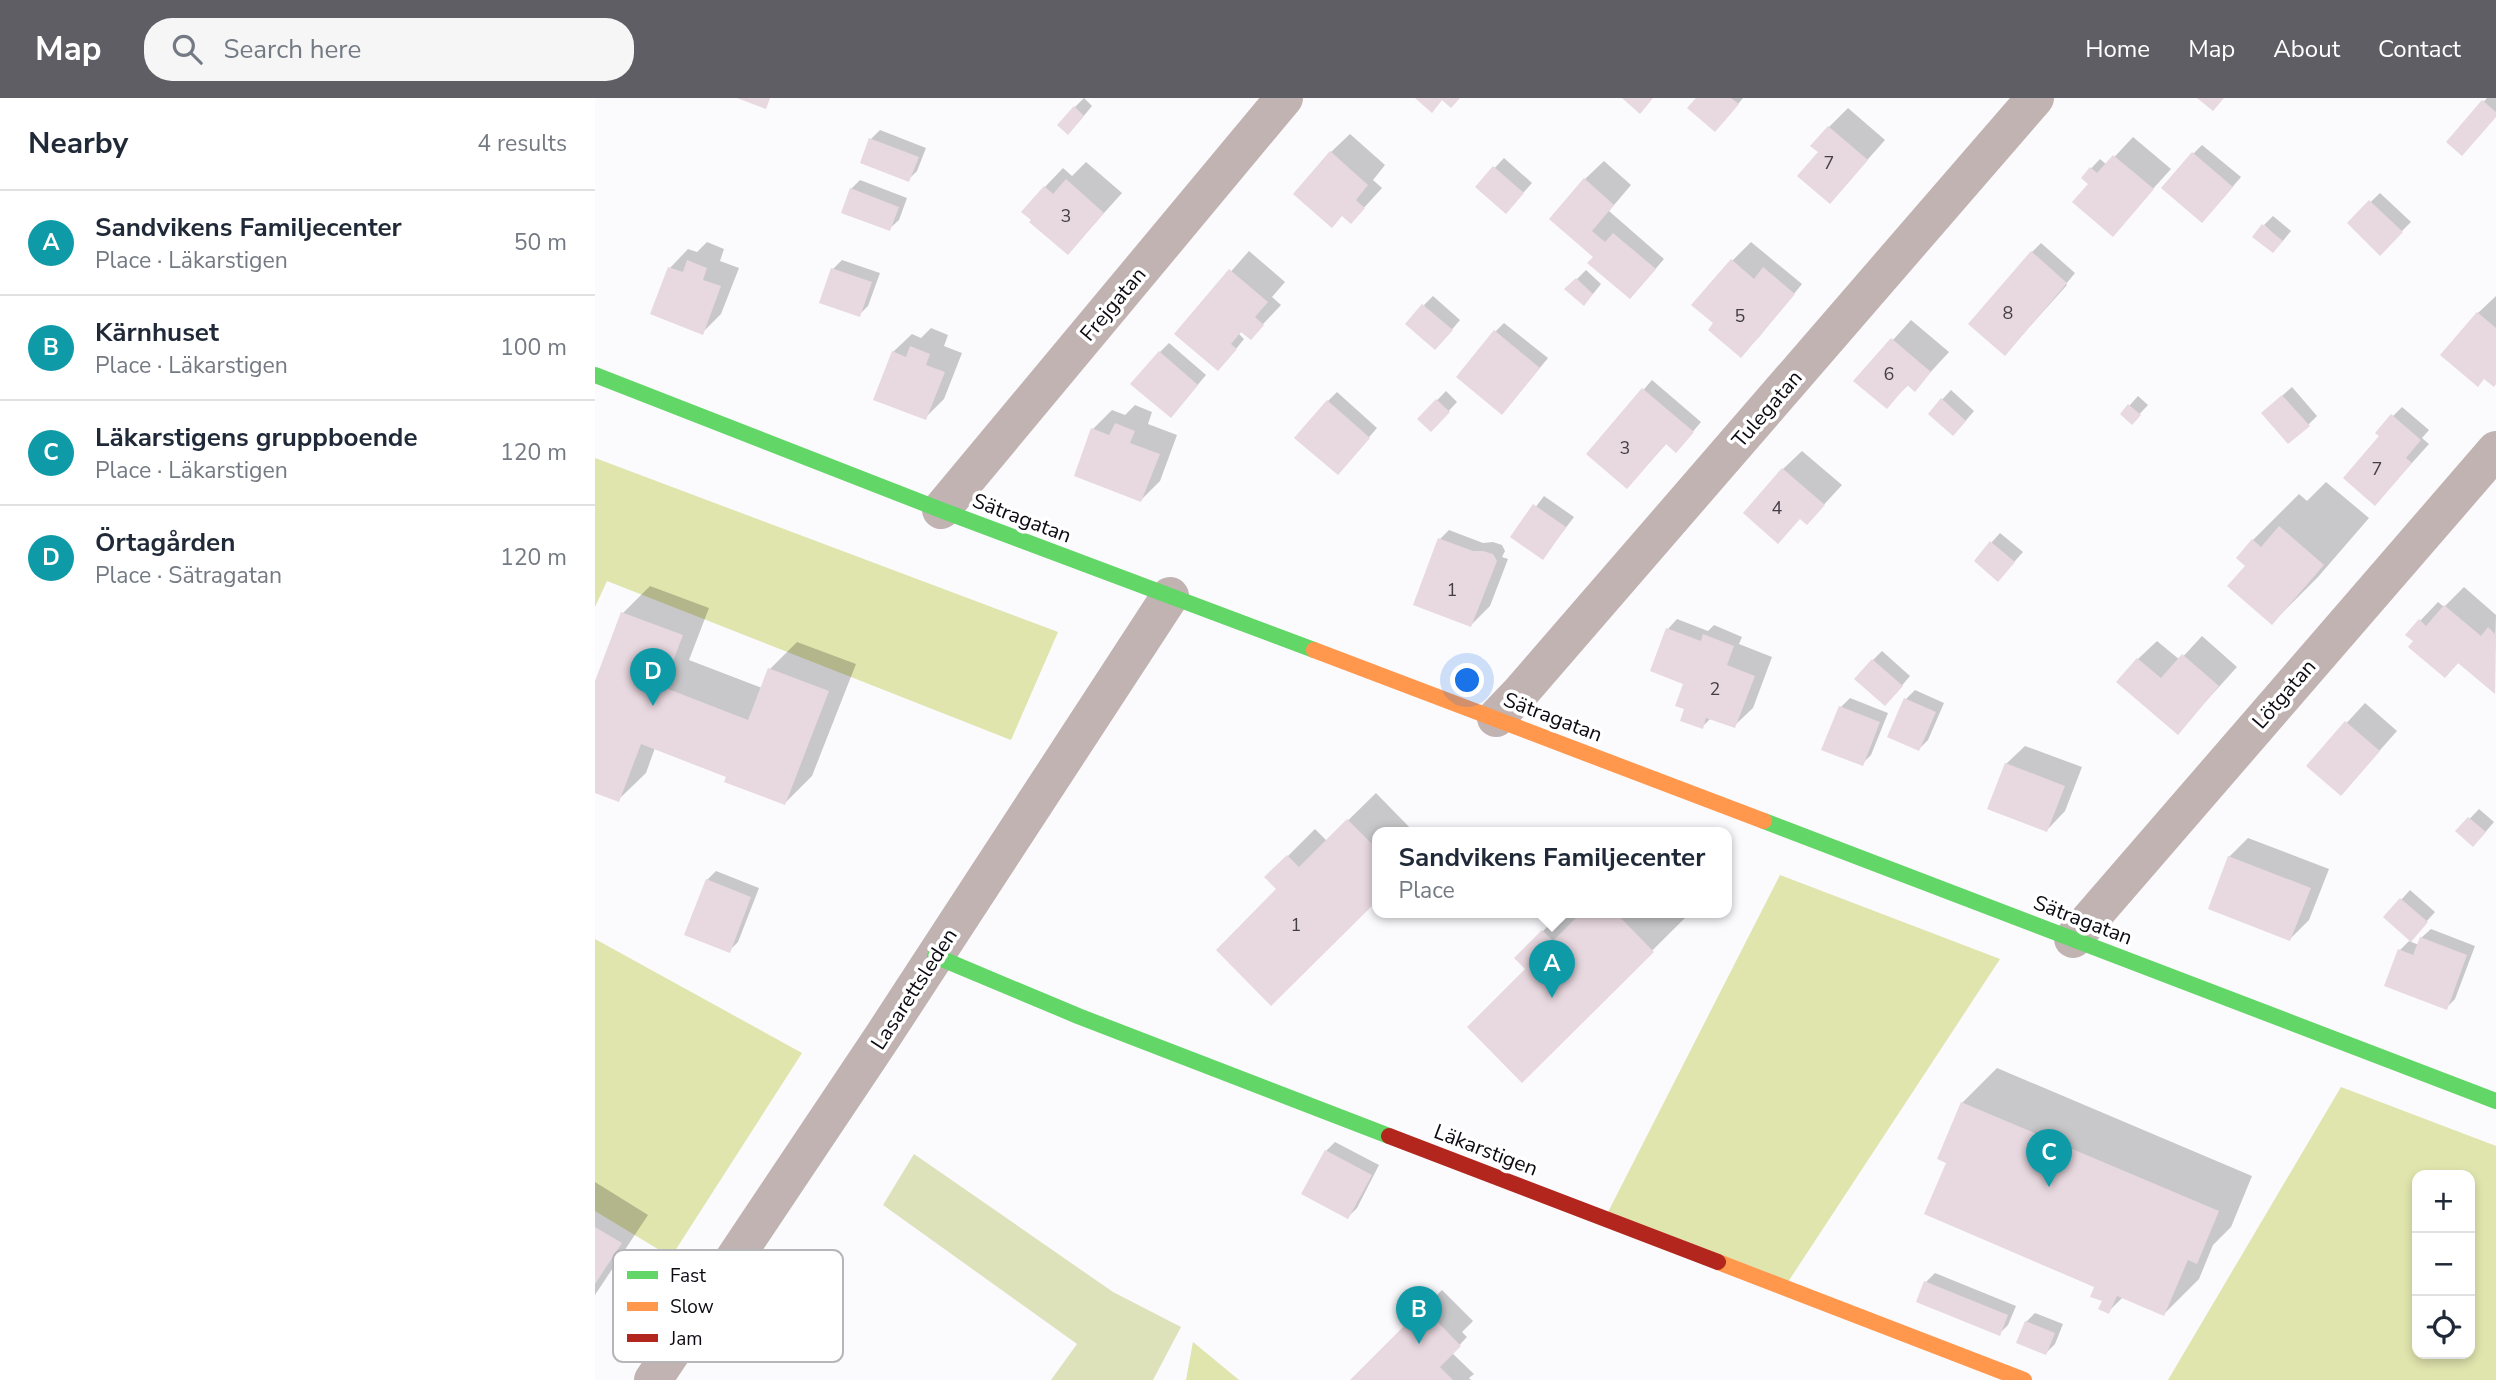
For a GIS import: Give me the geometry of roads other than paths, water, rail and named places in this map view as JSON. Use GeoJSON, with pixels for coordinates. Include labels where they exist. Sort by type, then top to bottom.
{"type":"FeatureCollection","features":[{"type":"Feature","properties":{"kind":"street","name":"Frejgatan"},"geometry":{"type":"LineString","coordinates":[[941,510],[1284,98]]}},
{"type":"Feature","properties":{"kind":"street","name":"Tulegatan"},"geometry":{"type":"LineString","coordinates":[[1496,718],[2035,98]]}},
{"type":"Feature","properties":{"kind":"street","name":"Sätragatan"},"geometry":{"type":"LineString","coordinates":[[595,374],[941,510],[1496,718],[2496,1101]]}},
{"type":"Feature","properties":{"kind":"street","name":"Lötgatan"},"geometry":{"type":"LineString","coordinates":[[2073,939],[2496,450]]}},
{"type":"Feature","properties":{"kind":"street","name":"Lasarettsleden"},"geometry":{"type":"LineString","coordinates":[[740,1250],[935,957],[1170,596]]}},
{"type":"Feature","properties":{"kind":"street","name":"Läkarstigen"},"geometry":{"type":"LineString","coordinates":[[935,957],[1078,1016],[2024,1380]]}},
{"type":"Feature","properties":{"kind":"street","name":"Lasarettsleden"},"geometry":{"type":"LineString","coordinates":[[653,1380],[665,1362]]}},
{"type":"Feature","properties":{"kind":"place","name":"Örtagården"},"geometry":{"type":"Point","coordinates":[653,706]}},
{"type":"Feature","properties":{"kind":"place","name":"Sandvikens Familjecenter"},"geometry":{"type":"Point","coordinates":[1552,998]}},
{"type":"Feature","properties":{"kind":"place","name":"Läkarstigens gruppboende"},"geometry":{"type":"Point","coordinates":[2049,1187]}},
{"type":"Feature","properties":{"kind":"place","name":"Kärnhuset"},"geometry":{"type":"Point","coordinates":[1419,1344]}}]}
